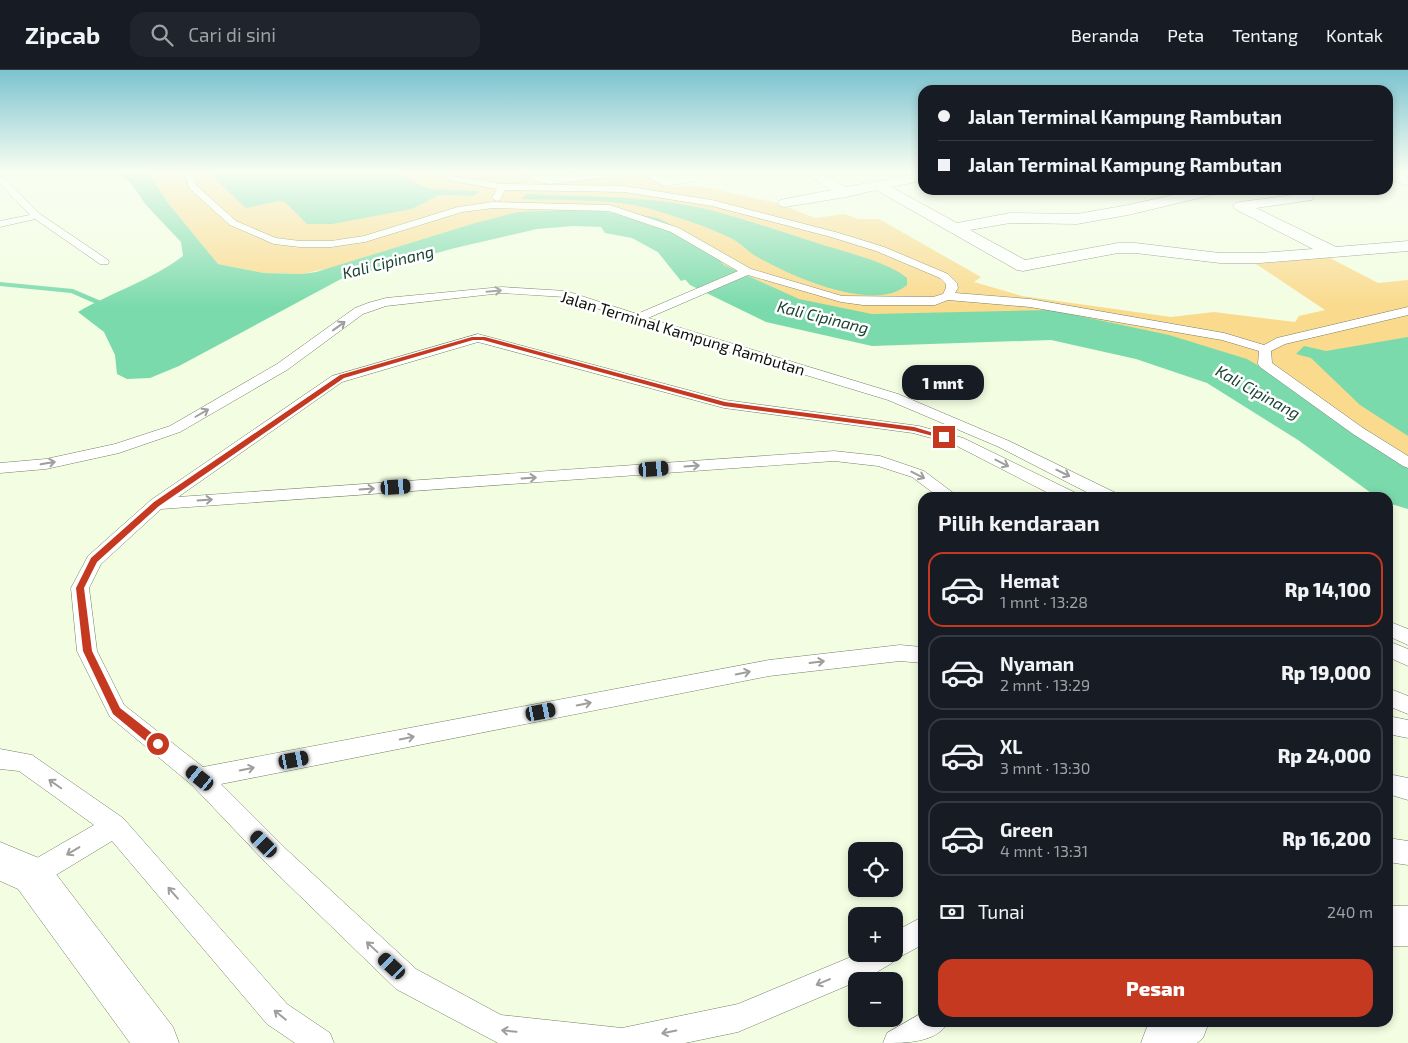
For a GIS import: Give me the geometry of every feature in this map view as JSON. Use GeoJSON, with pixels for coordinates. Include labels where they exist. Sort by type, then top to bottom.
{"type":"FeatureCollection","features":[{"type":"Feature","properties":{"kind":"street"},"geometry":{"type":"LineString","coordinates":[[935,216],[1022,266],[1118,248],[1135,248],[1220,258],[1260,258],[1408,246]]}},
{"type":"Feature","properties":{"kind":"street"},"geometry":{"type":"LineString","coordinates":[[957,228],[1010,218],[1077,219],[1092,216]]}},
{"type":"Feature","properties":{"kind":"street"},"geometry":{"type":"LineString","coordinates":[[1261,216],[1334,252]]}},
{"type":"Feature","properties":{"kind":"street"},"geometry":{"type":"LineString","coordinates":[[16,868],[157,1043]]}},
{"type":"Feature","properties":{"kind":"street"},"geometry":{"type":"LineString","coordinates":[[1393,926],[1408,926]]}},
{"type":"Feature","properties":{"kind":"street"},"geometry":{"type":"LineString","coordinates":[[1163,1043],[1181,1027]]}},
{"type":"Feature","properties":{"kind":"lane"},"geometry":{"type":"LineString","coordinates":[[0,224],[35,216]]}},
{"type":"Feature","properties":{"kind":"lane"},"geometry":{"type":"LineString","coordinates":[[38,216],[104,262]]}},
{"type":"Feature","properties":{"kind":"lane"},"geometry":{"type":"LineString","coordinates":[[225,216],[232,223],[274,241],[300,244],[331,244],[365,239],[437,216]]}},
{"type":"Feature","properties":{"kind":"lane"},"geometry":{"type":"LineString","coordinates":[[637,216],[675,230],[742,273],[841,299],[915,302],[935,301],[948,296],[1040,305],[1224,337],[1265,349],[1281,341],[1408,311]]}},
{"type":"Feature","properties":{"kind":"lane"},"geometry":{"type":"LineString","coordinates":[[764,216],[835,235],[922,265],[944,276],[950,283],[952,288],[948,296]]}},
{"type":"Feature","properties":{"kind":"lane"},"geometry":{"type":"LineString","coordinates":[[639,318],[742,273]]}},
{"type":"Feature","properties":{"kind":"lane","name":"Jalan Terminal Kampung Rambutan"},"geometry":{"type":"LineString","coordinates":[[0,468],[46,464],[119,448],[175,429],[282,367],[359,311],[372,305],[502,290],[566,294],[665,328],[893,397],[1004,444],[1100,492]]}},
{"type":"Feature","properties":{"kind":"lane"},"geometry":{"type":"LineString","coordinates":[[870,962],[738,1018],[622,1042],[498,1030],[406,979],[277,857],[200,778],[116,711],[87,651],[80,588],[94,560],[157,504],[338,379],[478,338],[724,404],[914,429],[958,441],[1060,492]]}},
{"type":"Feature","properties":{"kind":"lane"},"geometry":{"type":"LineString","coordinates":[[1265,349],[1265,364],[1358,431],[1408,463]]}},
{"type":"Feature","properties":{"kind":"lane"},"geometry":{"type":"LineString","coordinates":[[958,441],[1004,444]]}},
{"type":"Feature","properties":{"kind":"lane"},"geometry":{"type":"LineString","coordinates":[[157,504],[834,456],[880,461],[918,474],[944,492]]}},
{"type":"Feature","properties":{"kind":"lane"},"geometry":{"type":"LineString","coordinates":[[1393,630],[1408,637]]}},
{"type":"Feature","properties":{"kind":"lane"},"geometry":{"type":"LineString","coordinates":[[1393,651],[1408,658]]}},
{"type":"Feature","properties":{"kind":"lane"},"geometry":{"type":"LineString","coordinates":[[200,778],[769,668],[900,653],[918,655]]}},
{"type":"Feature","properties":{"kind":"lane"},"geometry":{"type":"LineString","coordinates":[[1393,699],[1408,705]]}},
{"type":"Feature","properties":{"kind":"lane"},"geometry":{"type":"LineString","coordinates":[[1393,726],[1408,729]]}},
{"type":"Feature","properties":{"kind":"lane"},"geometry":{"type":"LineString","coordinates":[[0,759],[24,762],[115,826],[277,1014],[320,1043]]}},
{"type":"Feature","properties":{"kind":"lane"},"geometry":{"type":"LineString","coordinates":[[1393,785],[1408,789]]}},
{"type":"Feature","properties":{"kind":"lane"},"geometry":{"type":"LineString","coordinates":[[16,868],[115,826]]}},
{"type":"Feature","properties":{"kind":"lane"},"geometry":{"type":"LineString","coordinates":[[1393,851],[1408,853]]}},
{"type":"Feature","properties":{"kind":"lane"},"geometry":{"type":"LineString","coordinates":[[903,942],[918,932]]}},
{"type":"Feature","properties":{"kind":"lane"},"geometry":{"type":"LineString","coordinates":[[897,1043],[925,1027]]}},
{"type":"Feature","properties":{"kind":"shaded area"},"geometry":{"type":"Polygon","coordinates":[[[179,216],[546,216],[475,223],[330,268],[302,274],[264,273],[218,264],[179,216]]]}},
{"type":"Feature","properties":{"kind":"shaded area"},"geometry":{"type":"Polygon","coordinates":[[[624,216],[811,216],[815,218],[851,216],[858,219],[879,219],[981,277],[974,282],[1022,296],[1171,317],[1214,312],[1295,322],[1299,316],[1325,310],[1256,264],[1328,257],[1378,283],[1408,280],[1408,476],[1303,404],[1245,370],[1196,351],[1128,333],[1051,318],[904,319],[852,313],[791,298],[715,269],[700,256],[653,227],[624,216]]]}},
{"type":"Feature","properties":{"kind":"water"},"geometry":{"type":"Polygon","coordinates":[[[157,216],[179,216],[218,264],[264,273],[302,274],[316,272],[501,216],[624,216],[653,227],[680,242],[715,269],[681,281],[657,251],[632,234],[603,227],[573,226],[537,229],[455,248],[341,279],[179,366],[150,378],[127,379],[117,374],[115,355],[104,332],[78,312],[145,279],[183,256],[181,242],[157,216]]]}},
{"type":"Feature","properties":{"kind":"water"},"geometry":{"type":"Polygon","coordinates":[[[299,216],[372,216],[332,224],[307,224],[299,216]]]}},
{"type":"Feature","properties":{"kind":"water"},"geometry":{"type":"Polygon","coordinates":[[[674,216],[732,216],[752,222],[879,263],[907,278],[907,285],[892,293],[874,295],[853,294],[830,288],[787,272],[754,255],[736,241],[695,223],[674,216]]]}},
{"type":"Feature","properties":{"kind":"water"},"geometry":{"type":"Polygon","coordinates":[[[1408,337],[1408,436],[1360,405],[1311,358],[1296,354],[1304,346],[1326,351],[1408,337]]]}},
{"type":"Feature","properties":{"kind":"waterway","name":"Kali Cipinang"},"geometry":{"type":"LineString","coordinates":[[620,224],[643,227],[681,247],[707,275],[784,311],[872,330],[1051,325],[1150,346],[1227,371],[1320,427],[1408,487]]}},
{"type":"Feature","properties":{"kind":"waterway"},"geometry":{"type":"LineString","coordinates":[[0,284],[73,291],[111,307]]}},
{"type":"Feature","properties":{"kind":"route"},"geometry":{"type":"LineString","coordinates":[[158,744],[116,711],[87,651],[80,588],[94,560],[157,504],[342,377],[472,339],[483,338],[724,404],[914,429],[944,437]]}}]}
